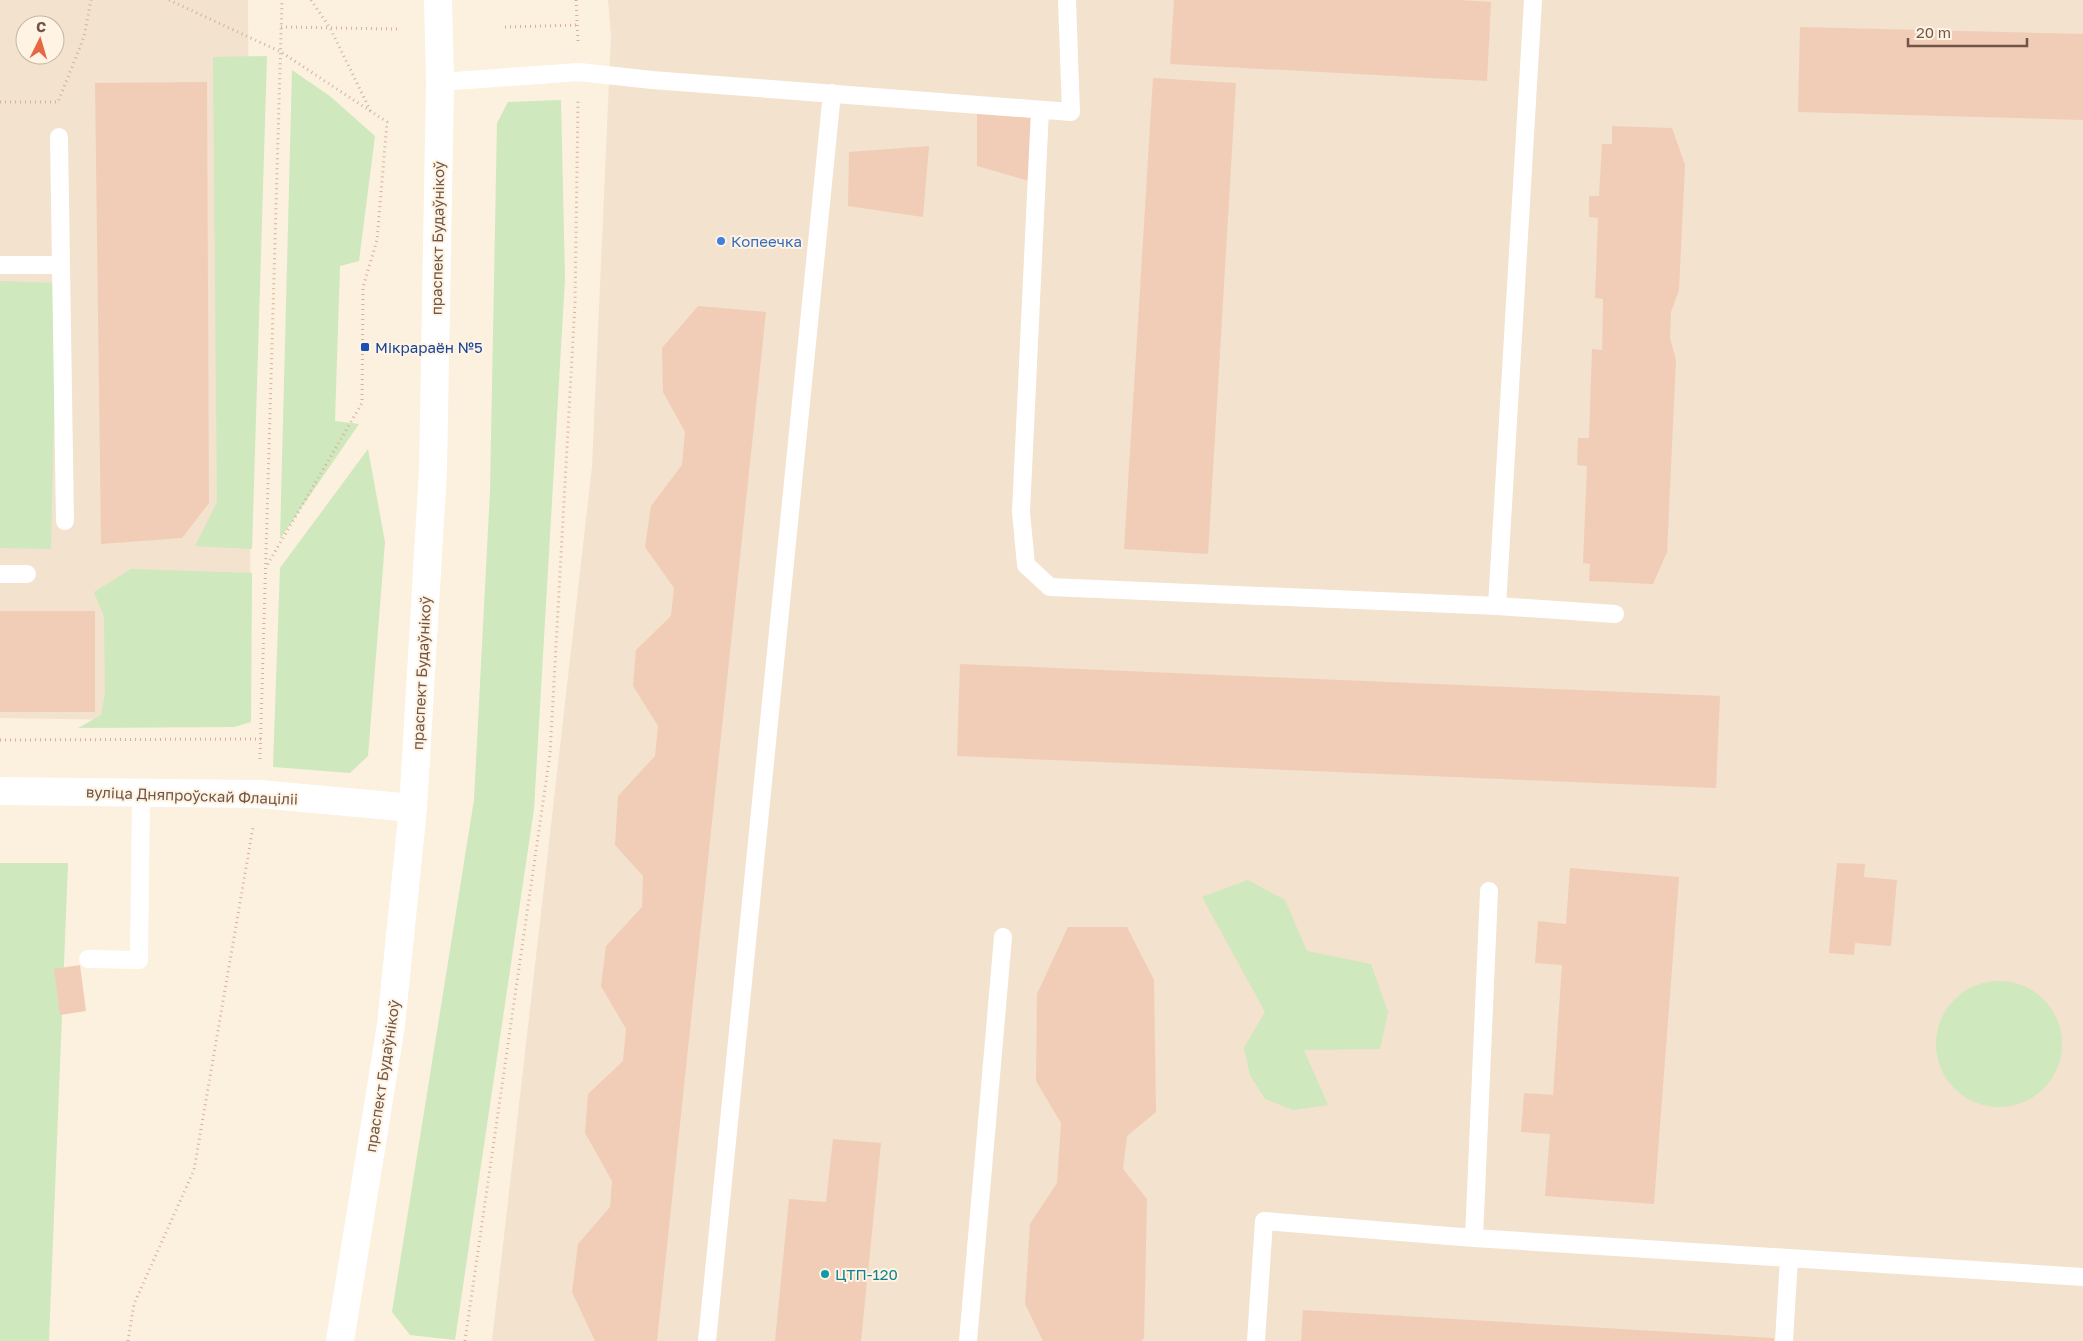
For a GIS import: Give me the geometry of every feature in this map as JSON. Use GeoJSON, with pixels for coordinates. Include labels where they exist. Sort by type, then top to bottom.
{"type":"FeatureCollection","features":[{"type":"Feature","properties":{"kind":"main road","name":"праспект Будаўнікоў"},"geometry":{"type":"LineString","coordinates":[[340,1341],[391,1025],[413,808],[433,470],[440,82],[438,0]]}},
{"type":"Feature","properties":{"kind":"main road","name":"вуліца Дняпроўскай Флаціліі"},"geometry":{"type":"LineString","coordinates":[[0,791],[259,794],[413,808]]}},
{"type":"Feature","properties":{"kind":"lane"},"geometry":{"type":"LineString","coordinates":[[440,82],[579,72],[1071,112],[1067,0]]}},
{"type":"Feature","properties":{"kind":"lane"},"geometry":{"type":"LineString","coordinates":[[1496,606],[1533,0]]}},
{"type":"Feature","properties":{"kind":"lane"},"geometry":{"type":"LineString","coordinates":[[707,1341],[832,94]]}},
{"type":"Feature","properties":{"kind":"lane"},"geometry":{"type":"LineString","coordinates":[[1040,110],[1021,512],[1026,564],[1050,587],[1496,606],[1615,614]]}},
{"type":"Feature","properties":{"kind":"lane"},"geometry":{"type":"LineString","coordinates":[[59,137],[65,521]]}},
{"type":"Feature","properties":{"kind":"lane"},"geometry":{"type":"LineString","coordinates":[[0,265],[61,265]]}},
{"type":"Feature","properties":{"kind":"lane"},"geometry":{"type":"LineString","coordinates":[[0,574],[27,574]]}},
{"type":"Feature","properties":{"kind":"lane"},"geometry":{"type":"LineString","coordinates":[[88,959],[139,960],[140,792]]}},
{"type":"Feature","properties":{"kind":"lane"},"geometry":{"type":"LineString","coordinates":[[1474,1238],[1490,891]]}},
{"type":"Feature","properties":{"kind":"lane"},"geometry":{"type":"LineString","coordinates":[[968,1341],[1002,937]]}},
{"type":"Feature","properties":{"kind":"lane"},"geometry":{"type":"LineString","coordinates":[[1256,1341],[1264,1222],[1474,1238],[2083,1277]]}},
{"type":"Feature","properties":{"kind":"lane"},"geometry":{"type":"LineString","coordinates":[[1784,1341],[1789,1258]]}},
{"type":"Feature","properties":{"kind":"path"},"geometry":{"type":"LineString","coordinates":[[0,102],[58,102],[84,37],[91,0]]}},
{"type":"Feature","properties":{"kind":"path"},"geometry":{"type":"LineString","coordinates":[[169,0],[281,52],[387,122],[377,240],[363,287],[362,403],[266,568]]}},
{"type":"Feature","properties":{"kind":"path"},"geometry":{"type":"LineString","coordinates":[[128,1341],[134,1304],[194,1170],[259,794],[282,0]]}},
{"type":"Feature","properties":{"kind":"path"},"geometry":{"type":"LineString","coordinates":[[312,0],[330,28],[371,112]]}},
{"type":"Feature","properties":{"kind":"path"},"geometry":{"type":"LineString","coordinates":[[464,1341],[550,754],[575,303],[579,72],[576,0]]}},
{"type":"Feature","properties":{"kind":"path"},"geometry":{"type":"LineString","coordinates":[[505,27],[577,25]]}},
{"type":"Feature","properties":{"kind":"path"},"geometry":{"type":"LineString","coordinates":[[281,27],[397,30]]}},
{"type":"Feature","properties":{"kind":"path"},"geometry":{"type":"LineString","coordinates":[[0,740],[261,739]]}},
{"type":"Feature","properties":{"kind":"shaded area"},"geometry":{"type":"Polygon","coordinates":[[[0,0],[248,0],[251,722],[0,718],[0,0]]]}},
{"type":"Feature","properties":{"kind":"shaded area"},"geometry":{"type":"Polygon","coordinates":[[[608,0],[2083,0],[2083,1341],[492,1341],[592,467],[611,36],[608,0]]]}},
{"type":"Feature","properties":{"kind":"green space"},"geometry":{"type":"Polygon","coordinates":[[[267,56],[252,549],[195,546],[217,502],[213,57],[267,56]]]}},
{"type":"Feature","properties":{"kind":"green space"},"geometry":{"type":"Polygon","coordinates":[[[292,70],[331,97],[375,136],[359,261],[340,266],[335,421],[359,424],[280,539],[292,70]]]}},
{"type":"Feature","properties":{"kind":"green space"},"geometry":{"type":"Polygon","coordinates":[[[561,100],[565,279],[534,809],[455,1340],[410,1335],[392,1312],[474,800],[490,491],[497,123],[508,102],[561,100]]]}},
{"type":"Feature","properties":{"kind":"green space"},"geometry":{"type":"Polygon","coordinates":[[[0,281],[57,283],[51,549],[0,548],[0,281]]]}},
{"type":"Feature","properties":{"kind":"green space"},"geometry":{"type":"Polygon","coordinates":[[[368,449],[385,542],[368,756],[350,773],[273,767],[280,568],[368,449]]]}},
{"type":"Feature","properties":{"kind":"green space"},"geometry":{"type":"Polygon","coordinates":[[[131,569],[252,573],[251,722],[234,727],[78,728],[101,715],[105,694],[104,617],[94,592],[131,569]]]}},
{"type":"Feature","properties":{"kind":"green space"},"geometry":{"type":"Polygon","coordinates":[[[0,863],[68,863],[49,1341],[0,1341],[0,863]]]}},
{"type":"Feature","properties":{"kind":"green space"},"geometry":{"type":"Polygon","coordinates":[[[1248,880],[1285,900],[1307,951],[1371,964],[1388,1012],[1380,1049],[1304,1050],[1328,1105],[1293,1110],[1265,1099],[1250,1075],[1244,1048],[1265,1012],[1202,897],[1248,880]]]}},
{"type":"Feature","properties":{"kind":"green space"},"geometry":{"type":"Polygon","coordinates":[[[1999,981],[2023,985],[2044,999],[2058,1020],[2062,1044],[2058,1068],[2044,1089],[2023,1103],[1999,1107],[1975,1103],[1954,1089],[1940,1068],[1936,1044],[1940,1020],[1954,999],[1975,985],[1999,981]]]}},
{"type":"Feature","properties":{"kind":"building"},"geometry":{"type":"Polygon","coordinates":[[[1174,0],[1460,0],[1491,2],[1487,81],[1170,64],[1174,0]]]}},
{"type":"Feature","properties":{"kind":"building"},"geometry":{"type":"Polygon","coordinates":[[[1800,27],[2083,34],[2083,120],[1798,112],[1800,27]]]}},
{"type":"Feature","properties":{"kind":"building"},"geometry":{"type":"Polygon","coordinates":[[[1153,78],[1236,83],[1208,554],[1124,549],[1153,78]]]}},
{"type":"Feature","properties":{"kind":"building"},"geometry":{"type":"Polygon","coordinates":[[[207,82],[209,503],[182,538],[101,544],[95,83],[207,82]]]}},
{"type":"Feature","properties":{"kind":"building"},"geometry":{"type":"Polygon","coordinates":[[[977,107],[1033,112],[1029,181],[977,166],[977,107]]]}},
{"type":"Feature","properties":{"kind":"building"},"geometry":{"type":"Polygon","coordinates":[[[1612,126],[1672,128],[1685,165],[1679,290],[1671,312],[1670,338],[1676,360],[1667,552],[1653,584],[1589,581],[1590,564],[1583,563],[1587,466],[1577,465],[1578,438],[1589,438],[1592,349],[1602,350],[1603,299],[1595,298],[1598,218],[1589,217],[1589,196],[1599,196],[1602,144],[1612,144],[1612,126]]]}},
{"type":"Feature","properties":{"kind":"building"},"geometry":{"type":"Polygon","coordinates":[[[929,146],[923,217],[848,206],[849,152],[929,146]]]}},
{"type":"Feature","properties":{"kind":"building"},"geometry":{"type":"Polygon","coordinates":[[[698,306],[766,312],[657,1341],[595,1341],[572,1292],[578,1244],[610,1207],[612,1181],[585,1133],[588,1094],[623,1061],[626,1029],[601,986],[606,946],[642,907],[643,876],[615,845],[618,796],[655,756],[658,726],[633,686],[636,650],[671,616],[674,588],[645,547],[651,506],[682,465],[685,432],[663,392],[662,348],[698,306]]]}},
{"type":"Feature","properties":{"kind":"building"},"geometry":{"type":"Polygon","coordinates":[[[0,611],[95,611],[95,712],[0,712],[0,611]]]}},
{"type":"Feature","properties":{"kind":"building"},"geometry":{"type":"Polygon","coordinates":[[[960,664],[1720,696],[1716,788],[957,756],[960,664]]]}},
{"type":"Feature","properties":{"kind":"building"},"geometry":{"type":"Polygon","coordinates":[[[1837,863],[1865,864],[1864,877],[1897,880],[1891,946],[1855,943],[1854,955],[1829,953],[1837,863]]]}},
{"type":"Feature","properties":{"kind":"building"},"geometry":{"type":"Polygon","coordinates":[[[1570,868],[1679,877],[1654,1204],[1545,1196],[1550,1134],[1521,1132],[1524,1093],[1553,1095],[1562,965],[1535,963],[1538,921],[1566,924],[1570,868]]]}},
{"type":"Feature","properties":{"kind":"building"},"geometry":{"type":"Polygon","coordinates":[[[1068,927],[1127,927],[1154,980],[1156,1112],[1127,1136],[1123,1169],[1147,1199],[1144,1338],[1141,1341],[1043,1341],[1025,1304],[1030,1224],[1057,1183],[1061,1123],[1036,1081],[1037,994],[1068,927]]]}},
{"type":"Feature","properties":{"kind":"building"},"geometry":{"type":"Polygon","coordinates":[[[80,965],[86,1011],[60,1015],[54,969],[80,965]]]}},
{"type":"Feature","properties":{"kind":"building","name":"ЦТП-120"},"geometry":{"type":"Polygon","coordinates":[[[833,1139],[881,1143],[861,1341],[775,1341],[789,1199],[826,1202],[833,1139]]]}},
{"type":"Feature","properties":{"kind":"building"},"geometry":{"type":"Polygon","coordinates":[[[1303,1310],[1774,1338],[1774,1341],[1301,1341],[1303,1310]]]}},
{"type":"Feature","properties":{"kind":"place","name":"Копеечка"},"geometry":{"type":"Point","coordinates":[721,241]}},
{"type":"Feature","properties":{"kind":"place","name":"Мікрараён №5"},"geometry":{"type":"Point","coordinates":[365,347]}},
{"type":"Feature","properties":{"kind":"place","name":"ЦТП-120"},"geometry":{"type":"Point","coordinates":[825,1274]}}]}
